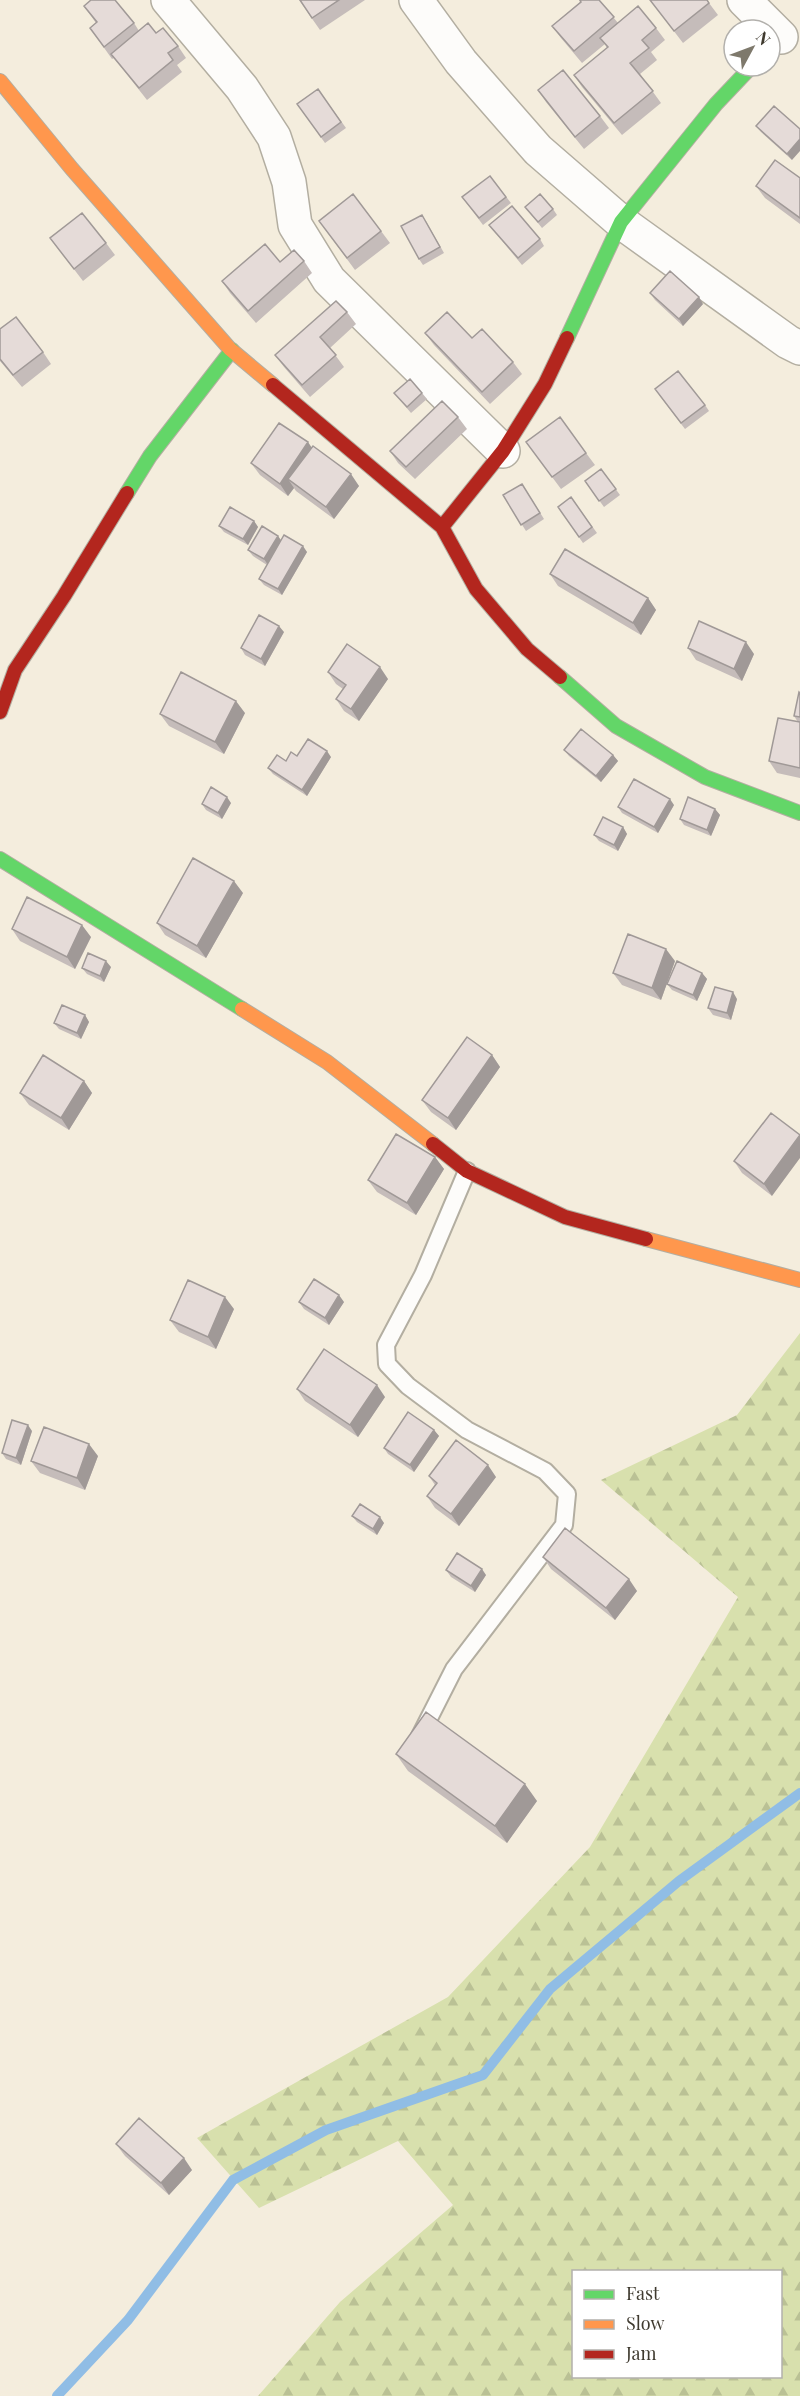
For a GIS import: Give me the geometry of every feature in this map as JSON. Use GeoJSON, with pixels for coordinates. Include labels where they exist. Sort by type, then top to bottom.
{"type":"FeatureCollection","features":[{"type":"Feature","properties":{"kind":"street"},"geometry":{"type":"LineString","coordinates":[[168,0],[242,88],[274,137],[289,182],[295,225],[329,280],[503,451]]}},
{"type":"Feature","properties":{"kind":"street"},"geometry":{"type":"LineString","coordinates":[[416,0],[461,62],[538,150],[621,222],[788,342],[800,348]]}},
{"type":"Feature","properties":{"kind":"street"},"geometry":{"type":"LineString","coordinates":[[744,0],[783,35]]}},
{"type":"Feature","properties":{"kind":"street"},"geometry":{"type":"LineString","coordinates":[[442,527],[503,451],[545,384],[621,222],[716,104],[741,78]]}},
{"type":"Feature","properties":{"kind":"street"},"geometry":{"type":"LineString","coordinates":[[0,81],[72,169],[232,350],[442,527],[477,589],[527,649],[616,726],[705,777],[800,813]]}},
{"type":"Feature","properties":{"kind":"street"},"geometry":{"type":"LineString","coordinates":[[0,712],[7,663],[64,596],[150,456],[232,350]]}},
{"type":"Feature","properties":{"kind":"street"},"geometry":{"type":"LineString","coordinates":[[0,859],[327,1062],[467,1171],[565,1217],[800,1280]]}},
{"type":"Feature","properties":{"kind":"lane"},"geometry":{"type":"LineString","coordinates":[[410,1755],[454,1669],[564,1525],[567,1494],[545,1471],[467,1430],[408,1386],[387,1364],[386,1345],[423,1275],[467,1171]]}},
{"type":"Feature","properties":{"kind":"green space"},"geometry":{"type":"Polygon","coordinates":[[[800,1333],[800,2396],[258,2396],[340,2302],[453,2205],[398,2141],[259,2208],[197,2138],[448,1997],[590,1847],[738,1597],[601,1480],[737,1415],[800,1333]]]}},
{"type":"Feature","properties":{"kind":"building"},"geometry":{"type":"Polygon","coordinates":[[[91,0],[115,0],[134,23],[104,47],[90,28],[97,22],[84,6],[91,0]]]}},
{"type":"Feature","properties":{"kind":"building"},"geometry":{"type":"Polygon","coordinates":[[[300,0],[339,0],[312,18],[300,0]]]}},
{"type":"Feature","properties":{"kind":"building"},"geometry":{"type":"Polygon","coordinates":[[[580,0],[599,0],[614,17],[574,51],[552,26],[581,2],[580,0]]]}},
{"type":"Feature","properties":{"kind":"building"},"geometry":{"type":"Polygon","coordinates":[[[650,0],[707,0],[709,3],[674,31],[650,0]]]}},
{"type":"Feature","properties":{"kind":"building"},"geometry":{"type":"Polygon","coordinates":[[[638,6],[656,28],[642,40],[649,48],[630,63],[653,91],[614,123],[574,75],[608,47],[600,38],[638,6]]]}},
{"type":"Feature","properties":{"kind":"building"},"geometry":{"type":"Polygon","coordinates":[[[148,23],[156,33],[163,28],[178,46],[168,53],[173,60],[139,88],[111,54],[148,23]]]}},
{"type":"Feature","properties":{"kind":"building"},"geometry":{"type":"Polygon","coordinates":[[[563,70],[600,116],[575,137],[538,90],[563,70]]]}},
{"type":"Feature","properties":{"kind":"building"},"geometry":{"type":"Polygon","coordinates":[[[318,89],[341,122],[321,137],[297,104],[318,89]]]}},
{"type":"Feature","properties":{"kind":"building"},"geometry":{"type":"Polygon","coordinates":[[[774,106],[800,129],[800,139],[787,154],[756,126],[774,106]]]}},
{"type":"Feature","properties":{"kind":"building"},"geometry":{"type":"Polygon","coordinates":[[[775,160],[800,178],[800,218],[756,186],[775,160]]]}},
{"type":"Feature","properties":{"kind":"building"},"geometry":{"type":"Polygon","coordinates":[[[490,176],[506,197],[479,218],[462,197],[490,176]]]}},
{"type":"Feature","properties":{"kind":"building"},"geometry":{"type":"Polygon","coordinates":[[[353,194],[381,231],[347,258],[319,221],[353,194]]]}},
{"type":"Feature","properties":{"kind":"building"},"geometry":{"type":"Polygon","coordinates":[[[540,194],[553,209],[538,222],[525,207],[540,194]]]}},
{"type":"Feature","properties":{"kind":"building"},"geometry":{"type":"Polygon","coordinates":[[[512,206],[540,239],[518,258],[489,225],[512,206]]]}},
{"type":"Feature","properties":{"kind":"building"},"geometry":{"type":"Polygon","coordinates":[[[82,213],[106,243],[74,269],[50,238],[82,213]]]}},
{"type":"Feature","properties":{"kind":"building"},"geometry":{"type":"Polygon","coordinates":[[[422,215],[440,247],[419,259],[401,226],[422,215]]]}},
{"type":"Feature","properties":{"kind":"building"},"geometry":{"type":"Polygon","coordinates":[[[265,244],[280,262],[294,250],[304,261],[248,311],[222,281],[265,244]]]}},
{"type":"Feature","properties":{"kind":"building"},"geometry":{"type":"Polygon","coordinates":[[[670,271],[699,297],[679,319],[650,293],[670,271]]]}},
{"type":"Feature","properties":{"kind":"building"},"geometry":{"type":"Polygon","coordinates":[[[336,301],[347,312],[320,337],[336,355],[302,385],[275,355],[336,301]]]}},
{"type":"Feature","properties":{"kind":"building"},"geometry":{"type":"Polygon","coordinates":[[[447,312],[472,338],[482,329],[513,362],[482,392],[425,333],[447,312]]]}},
{"type":"Feature","properties":{"kind":"building"},"geometry":{"type":"Polygon","coordinates":[[[16,317],[43,352],[13,375],[0,359],[0,329],[16,317]]]}},
{"type":"Feature","properties":{"kind":"building"},"geometry":{"type":"Polygon","coordinates":[[[678,371],[705,405],[681,423],[655,389],[678,371]]]}},
{"type":"Feature","properties":{"kind":"building"},"geometry":{"type":"Polygon","coordinates":[[[410,379],[422,393],[407,407],[394,393],[410,379]]]}},
{"type":"Feature","properties":{"kind":"building"},"geometry":{"type":"Polygon","coordinates":[[[442,401],[458,417],[406,467],[390,451],[442,401]]]}},
{"type":"Feature","properties":{"kind":"building"},"geometry":{"type":"Polygon","coordinates":[[[560,417],[586,453],[552,477],[526,442],[560,417]]]}},
{"type":"Feature","properties":{"kind":"building"},"geometry":{"type":"Polygon","coordinates":[[[279,423],[308,442],[280,484],[251,463],[279,423]]]}},
{"type":"Feature","properties":{"kind":"building"},"geometry":{"type":"Polygon","coordinates":[[[313,446],[351,474],[326,507],[288,479],[313,446]]]}},
{"type":"Feature","properties":{"kind":"building"},"geometry":{"type":"Polygon","coordinates":[[[601,469],[616,489],[599,501],[585,481],[601,469]]]}},
{"type":"Feature","properties":{"kind":"building"},"geometry":{"type":"Polygon","coordinates":[[[522,484],[540,513],[521,525],[503,495],[522,484]]]}},
{"type":"Feature","properties":{"kind":"building"},"geometry":{"type":"Polygon","coordinates":[[[571,497],[592,527],[579,537],[558,507],[571,497]]]}},
{"type":"Feature","properties":{"kind":"building"},"geometry":{"type":"Polygon","coordinates":[[[230,507],[254,521],[243,539],[219,526],[230,507]]]}},
{"type":"Feature","properties":{"kind":"building"},"geometry":{"type":"Polygon","coordinates":[[[262,526],[278,536],[264,559],[248,550],[262,526]]]}},
{"type":"Feature","properties":{"kind":"building"},"geometry":{"type":"Polygon","coordinates":[[[284,535],[303,546],[278,589],[259,579],[284,535]]]}},
{"type":"Feature","properties":{"kind":"building"},"geometry":{"type":"Polygon","coordinates":[[[565,549],[648,598],[633,623],[550,574],[565,549]]]}},
{"type":"Feature","properties":{"kind":"building"},"geometry":{"type":"Polygon","coordinates":[[[259,615],[279,626],[261,659],[241,648],[259,615]]]}},
{"type":"Feature","properties":{"kind":"building"},"geometry":{"type":"Polygon","coordinates":[[[699,621],[746,642],[734,669],[688,648],[699,621]]]}},
{"type":"Feature","properties":{"kind":"building"},"geometry":{"type":"Polygon","coordinates":[[[347,644],[380,667],[351,709],[336,699],[346,685],[328,672],[347,644]]]}},
{"type":"Feature","properties":{"kind":"building"},"geometry":{"type":"Polygon","coordinates":[[[181,672],[236,701],[215,742],[160,714],[181,672]]]}},
{"type":"Feature","properties":{"kind":"building"},"geometry":{"type":"Polygon","coordinates":[[[800,693],[800,717],[794,716],[800,693]]]}},
{"type":"Feature","properties":{"kind":"building"},"geometry":{"type":"Polygon","coordinates":[[[778,718],[800,722],[800,768],[769,761],[778,718]]]}},
{"type":"Feature","properties":{"kind":"building"},"geometry":{"type":"Polygon","coordinates":[[[581,729],[613,755],[596,776],[564,750],[581,729]]]}},
{"type":"Feature","properties":{"kind":"building"},"geometry":{"type":"Polygon","coordinates":[[[308,739],[327,751],[302,790],[268,768],[277,755],[286,761],[291,752],[297,756],[308,739]]]}},
{"type":"Feature","properties":{"kind":"building"},"geometry":{"type":"Polygon","coordinates":[[[634,779],[670,799],[654,827],[618,807],[634,779]]]}},
{"type":"Feature","properties":{"kind":"building"},"geometry":{"type":"Polygon","coordinates":[[[211,787],[227,797],[218,813],[202,804],[211,787]]]}},
{"type":"Feature","properties":{"kind":"building"},"geometry":{"type":"Polygon","coordinates":[[[688,797],[715,809],[707,830],[680,819],[688,797]]]}},
{"type":"Feature","properties":{"kind":"building"},"geometry":{"type":"Polygon","coordinates":[[[603,817],[623,827],[614,845],[594,835],[603,817]]]}},
{"type":"Feature","properties":{"kind":"building"},"geometry":{"type":"Polygon","coordinates":[[[193,858],[234,881],[197,946],[157,923],[193,858]]]}},
{"type":"Feature","properties":{"kind":"building"},"geometry":{"type":"Polygon","coordinates":[[[27,897],[82,925],[67,957],[12,929],[27,897]]]}},
{"type":"Feature","properties":{"kind":"building"},"geometry":{"type":"Polygon","coordinates":[[[628,934],[666,949],[652,988],[613,973],[628,934]]]}},
{"type":"Feature","properties":{"kind":"building"},"geometry":{"type":"Polygon","coordinates":[[[88,953],[106,961],[100,976],[82,968],[88,953]]]}},
{"type":"Feature","properties":{"kind":"building"},"geometry":{"type":"Polygon","coordinates":[[[677,961],[702,973],[693,995],[667,984],[677,961]]]}},
{"type":"Feature","properties":{"kind":"building"},"geometry":{"type":"Polygon","coordinates":[[[715,987],[733,992],[727,1013],[708,1008],[715,987]]]}},
{"type":"Feature","properties":{"kind":"building"},"geometry":{"type":"Polygon","coordinates":[[[62,1005],[85,1015],[77,1033],[54,1023],[62,1005]]]}},
{"type":"Feature","properties":{"kind":"building"},"geometry":{"type":"Polygon","coordinates":[[[467,1037],[492,1055],[448,1118],[422,1100],[467,1037]]]}},
{"type":"Feature","properties":{"kind":"building"},"geometry":{"type":"Polygon","coordinates":[[[43,1055],[84,1081],[61,1118],[20,1093],[43,1055]]]}},
{"type":"Feature","properties":{"kind":"building"},"geometry":{"type":"Polygon","coordinates":[[[771,1113],[800,1135],[764,1184],[734,1161],[771,1113]]]}},
{"type":"Feature","properties":{"kind":"building"},"geometry":{"type":"Polygon","coordinates":[[[396,1134],[435,1157],[407,1203],[368,1180],[396,1134]]]}},
{"type":"Feature","properties":{"kind":"building"},"geometry":{"type":"Polygon","coordinates":[[[314,1279],[339,1295],[325,1318],[299,1302],[314,1279]]]}},
{"type":"Feature","properties":{"kind":"building"},"geometry":{"type":"Polygon","coordinates":[[[188,1280],[225,1297],[208,1337],[170,1320],[188,1280]]]}},
{"type":"Feature","properties":{"kind":"building"},"geometry":{"type":"Polygon","coordinates":[[[324,1349],[377,1385],[350,1425],[297,1389],[324,1349]]]}},
{"type":"Feature","properties":{"kind":"building"},"geometry":{"type":"Polygon","coordinates":[[[408,1412],[434,1430],[410,1465],[384,1448],[408,1412]]]}},
{"type":"Feature","properties":{"kind":"building"},"geometry":{"type":"Polygon","coordinates":[[[12,1420],[28,1425],[16,1458],[2,1453],[12,1420]]]}},
{"type":"Feature","properties":{"kind":"building"},"geometry":{"type":"Polygon","coordinates":[[[44,1427],[89,1444],[77,1478],[31,1461],[44,1427]]]}},
{"type":"Feature","properties":{"kind":"building"},"geometry":{"type":"Polygon","coordinates":[[[456,1440],[488,1465],[451,1514],[427,1496],[437,1483],[429,1476],[456,1440]]]}},
{"type":"Feature","properties":{"kind":"building"},"geometry":{"type":"Polygon","coordinates":[[[360,1504],[380,1517],[373,1529],[352,1516],[360,1504]]]}},
{"type":"Feature","properties":{"kind":"building"},"geometry":{"type":"Polygon","coordinates":[[[565,1528],[629,1579],[606,1608],[543,1557],[565,1528]]]}},
{"type":"Feature","properties":{"kind":"building"},"geometry":{"type":"Polygon","coordinates":[[[457,1553],[482,1569],[471,1586],[446,1570],[457,1553]]]}},
{"type":"Feature","properties":{"kind":"building"},"geometry":{"type":"Polygon","coordinates":[[[426,1712],[525,1784],[495,1826],[396,1754],[426,1712]]]}},
{"type":"Feature","properties":{"kind":"building"},"geometry":{"type":"Polygon","coordinates":[[[139,2118],[184,2158],[161,2183],[116,2144],[139,2118]]]}},
{"type":"Feature","properties":{"kind":"waterway"},"geometry":{"type":"LineString","coordinates":[[57,2396],[128,2320],[233,2180],[326,2130],[483,2075],[550,1989],[679,1881],[800,1793]]}},
{"type":"Feature","properties":{"kind":"traffic: fast"},"geometry":{"type":"LineString","coordinates":[[567,338],[621,222],[716,104],[741,78]]}},
{"type":"Feature","properties":{"kind":"traffic: fast"},"geometry":{"type":"LineString","coordinates":[[127,493],[150,456],[232,350]]}},
{"type":"Feature","properties":{"kind":"traffic: fast"},"geometry":{"type":"LineString","coordinates":[[560,677],[616,726],[705,777],[800,813]]}},
{"type":"Feature","properties":{"kind":"traffic: fast"},"geometry":{"type":"LineString","coordinates":[[0,859],[242,1009]]}},
{"type":"Feature","properties":{"kind":"traffic: slow"},"geometry":{"type":"LineString","coordinates":[[0,81],[72,169],[230,349],[273,385]]}},
{"type":"Feature","properties":{"kind":"traffic: slow"},"geometry":{"type":"LineString","coordinates":[[242,1009],[327,1062],[433,1144]]}},
{"type":"Feature","properties":{"kind":"traffic: slow"},"geometry":{"type":"LineString","coordinates":[[646,1239],[800,1280]]}},
{"type":"Feature","properties":{"kind":"traffic: jam"},"geometry":{"type":"LineString","coordinates":[[442,527],[503,451],[545,384],[567,338]]}},
{"type":"Feature","properties":{"kind":"traffic: jam"},"geometry":{"type":"LineString","coordinates":[[273,385],[442,527],[476,589],[527,649],[560,677]]}},
{"type":"Feature","properties":{"kind":"traffic: jam"},"geometry":{"type":"LineString","coordinates":[[0,712],[15,670],[64,596],[127,493]]}},
{"type":"Feature","properties":{"kind":"traffic: jam"},"geometry":{"type":"LineString","coordinates":[[433,1144],[467,1171],[565,1217],[646,1239]]}}]}
